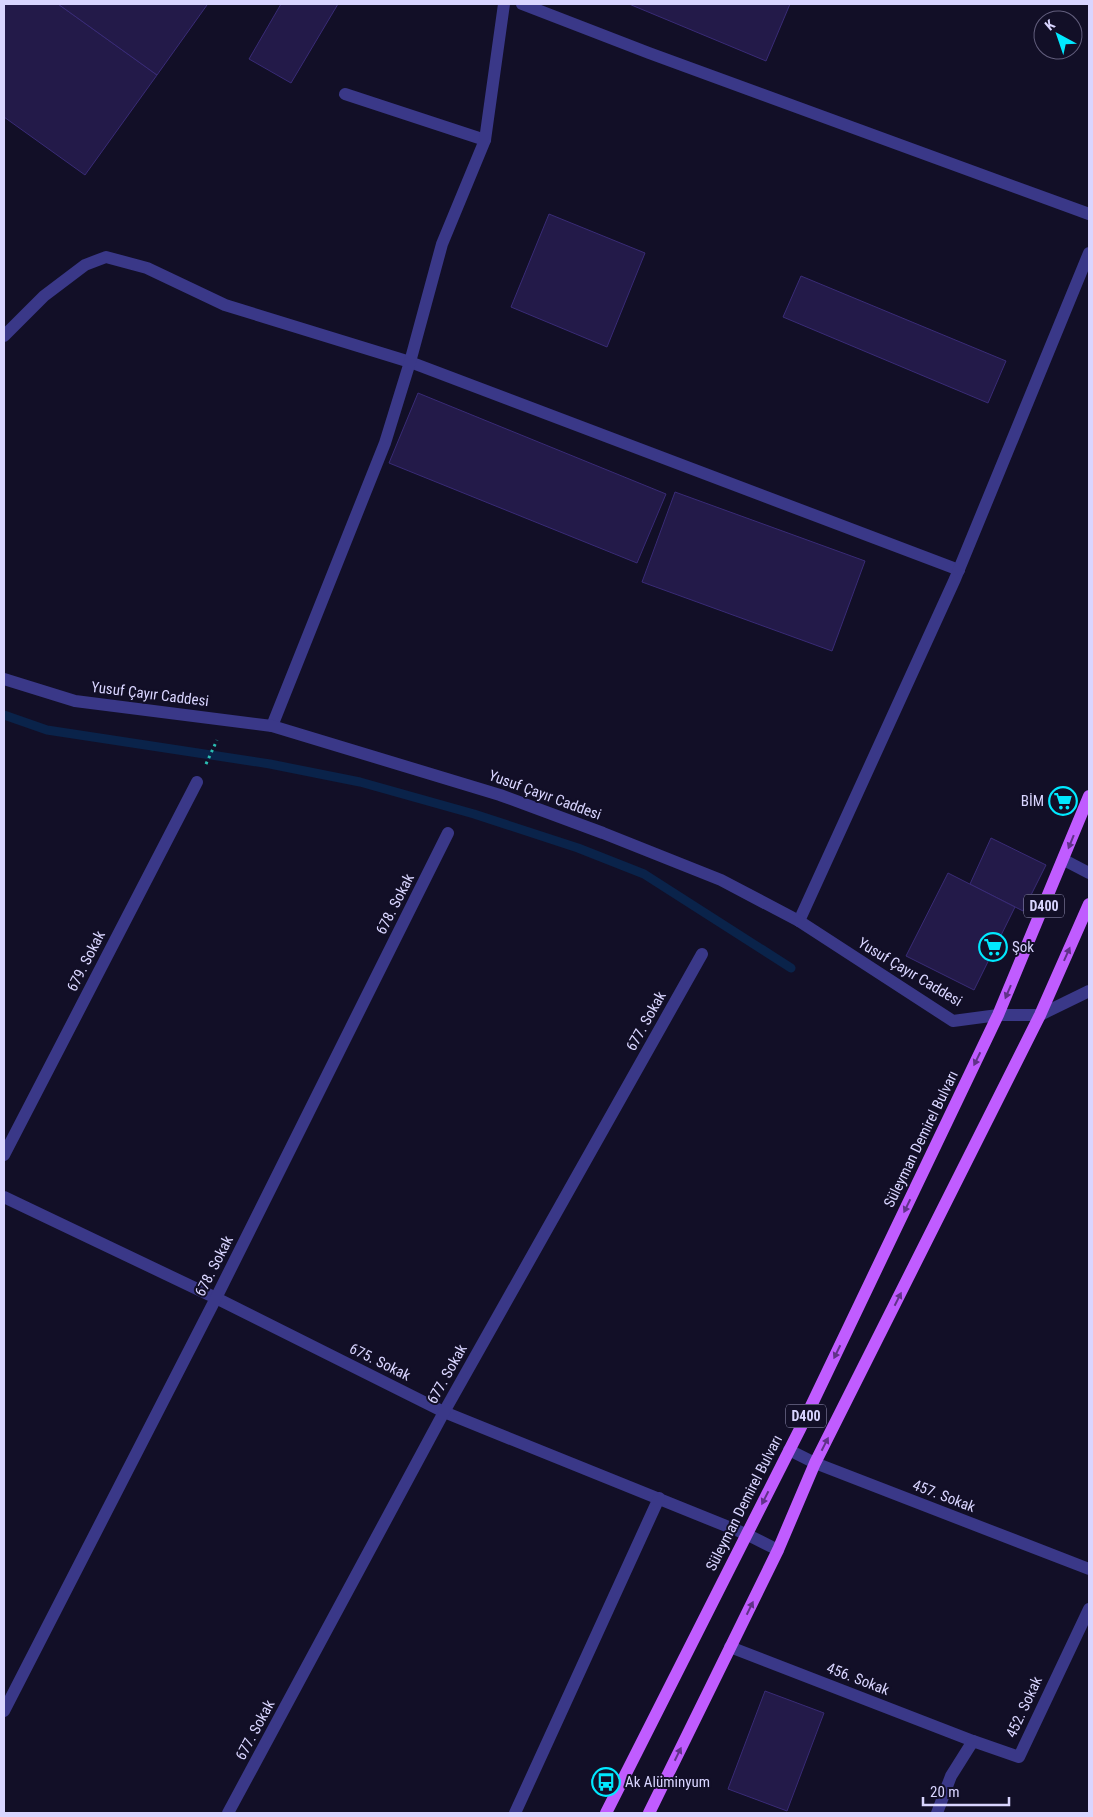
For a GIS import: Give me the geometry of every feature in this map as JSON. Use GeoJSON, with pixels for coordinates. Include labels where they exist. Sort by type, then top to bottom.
{"type":"FeatureCollection","features":[{"type":"Feature","properties":{"kind":"main road","name":"D400"},"geometry":{"type":"LineString","coordinates":[[998,1015],[1089,796]]}},
{"type":"Feature","properties":{"kind":"main road","name":"D400"},"geometry":{"type":"LineString","coordinates":[[649,1813],[778,1550],[815,1463],[1040,1015],[1089,904]]}},
{"type":"Feature","properties":{"kind":"main road","name":"Süleyman Demirel Bulvarı"},"geometry":{"type":"LineString","coordinates":[[606,1813],[789,1450],[998,1015]]}},
{"type":"Feature","properties":{"kind":"street"},"geometry":{"type":"LineString","coordinates":[[272,726],[385,444],[410,362],[442,244],[485,140],[504,4]]}},
{"type":"Feature","properties":{"kind":"street"},"geometry":{"type":"LineString","coordinates":[[522,4],[649,53],[1089,214]]}},
{"type":"Feature","properties":{"kind":"street"},"geometry":{"type":"LineString","coordinates":[[345,94],[485,140]]}},
{"type":"Feature","properties":{"kind":"street"},"geometry":{"type":"LineString","coordinates":[[799,921],[959,570],[1089,253]]}},
{"type":"Feature","properties":{"kind":"street"},"geometry":{"type":"LineString","coordinates":[[4,336],[44,296],[84,265],[106,257],[147,268],[225,305],[410,362],[959,570]]}},
{"type":"Feature","properties":{"kind":"street","name":"Yusuf Çayır Caddesi"},"geometry":{"type":"LineString","coordinates":[[4,679],[75,701],[272,726],[500,795],[722,880],[799,921],[953,1021],[998,1015],[1040,1015]]}},
{"type":"Feature","properties":{"kind":"street","name":"679. Sokak"},"geometry":{"type":"LineString","coordinates":[[4,1155],[197,782]]}},
{"type":"Feature","properties":{"kind":"street","name":"678. Sokak"},"geometry":{"type":"LineString","coordinates":[[4,1711],[216,1298],[448,833]]}},
{"type":"Feature","properties":{"kind":"street"},"geometry":{"type":"LineString","coordinates":[[1064,860],[1089,872]]}},
{"type":"Feature","properties":{"kind":"street","name":"677. Sokak"},"geometry":{"type":"LineString","coordinates":[[228,1813],[444,1412],[702,954]]}},
{"type":"Feature","properties":{"kind":"street"},"geometry":{"type":"LineString","coordinates":[[1040,1015],[1089,991]]}},
{"type":"Feature","properties":{"kind":"street","name":"675. Sokak"},"geometry":{"type":"LineString","coordinates":[[4,1197],[216,1298],[444,1412],[659,1498],[746,1534],[778,1550]]}},
{"type":"Feature","properties":{"kind":"street","name":"457. Sokak"},"geometry":{"type":"LineString","coordinates":[[789,1450],[815,1463],[1089,1569]]}},
{"type":"Feature","properties":{"kind":"street"},"geometry":{"type":"LineString","coordinates":[[515,1813],[659,1498]]}},
{"type":"Feature","properties":{"kind":"street","name":"452. Sokak"},"geometry":{"type":"LineString","coordinates":[[973,1741],[1019,1757],[1089,1609]]}},
{"type":"Feature","properties":{"kind":"street","name":"456. Sokak"},"geometry":{"type":"LineString","coordinates":[[730,1647],[973,1741]]}},
{"type":"Feature","properties":{"kind":"street"},"geometry":{"type":"LineString","coordinates":[[937,1813],[951,1776],[973,1741]]}},
{"type":"Feature","properties":{"kind":"path"},"geometry":{"type":"LineString","coordinates":[[204,768],[216,742]]}},
{"type":"Feature","properties":{"kind":"building"},"geometry":{"type":"Polygon","coordinates":[[[4,4],[58,4],[157,75],[85,175],[4,117],[4,4]]]}},
{"type":"Feature","properties":{"kind":"building"},"geometry":{"type":"Polygon","coordinates":[[[58,4],[204,4],[207,5],[157,75],[58,4]]]}},
{"type":"Feature","properties":{"kind":"building"},"geometry":{"type":"Polygon","coordinates":[[[281,4],[338,4],[291,83],[249,59],[281,4]]]}},
{"type":"Feature","properties":{"kind":"building"},"geometry":{"type":"Polygon","coordinates":[[[629,4],[790,4],[766,61],[629,4]]]}},
{"type":"Feature","properties":{"kind":"building"},"geometry":{"type":"Polygon","coordinates":[[[549,214],[645,253],[607,347],[511,307],[549,214]]]}},
{"type":"Feature","properties":{"kind":"building"},"geometry":{"type":"Polygon","coordinates":[[[801,276],[1006,361],[988,403],[783,317],[801,276]]]}},
{"type":"Feature","properties":{"kind":"building"},"geometry":{"type":"Polygon","coordinates":[[[418,393],[666,494],[637,563],[389,463],[418,393]]]}},
{"type":"Feature","properties":{"kind":"building"},"geometry":{"type":"Polygon","coordinates":[[[675,492],[865,561],[832,651],[642,582],[675,492]]]}},
{"type":"Feature","properties":{"kind":"building"},"geometry":{"type":"Polygon","coordinates":[[[991,838],[1046,865],[1023,911],[970,884],[991,838]]]}},
{"type":"Feature","properties":{"kind":"building"},"geometry":{"type":"Polygon","coordinates":[[[948,873],[1015,907],[974,990],[906,956],[948,873]]]}},
{"type":"Feature","properties":{"kind":"building"},"geometry":{"type":"Polygon","coordinates":[[[765,1691],[824,1713],[787,1811],[728,1789],[765,1691]]]}},
{"type":"Feature","properties":{"kind":"waterway"},"geometry":{"type":"LineString","coordinates":[[4,715],[47,730],[270,764],[360,782],[474,814],[578,848],[644,874],[791,968]]}},
{"type":"Feature","properties":{"kind":"place","name":"BİM"},"geometry":{"type":"Point","coordinates":[1063,801]}},
{"type":"Feature","properties":{"kind":"place","name":"Şok"},"geometry":{"type":"Point","coordinates":[993,947]}},
{"type":"Feature","properties":{"kind":"place","name":"Ak Alüminyum"},"geometry":{"type":"Point","coordinates":[606,1782]}}]}
